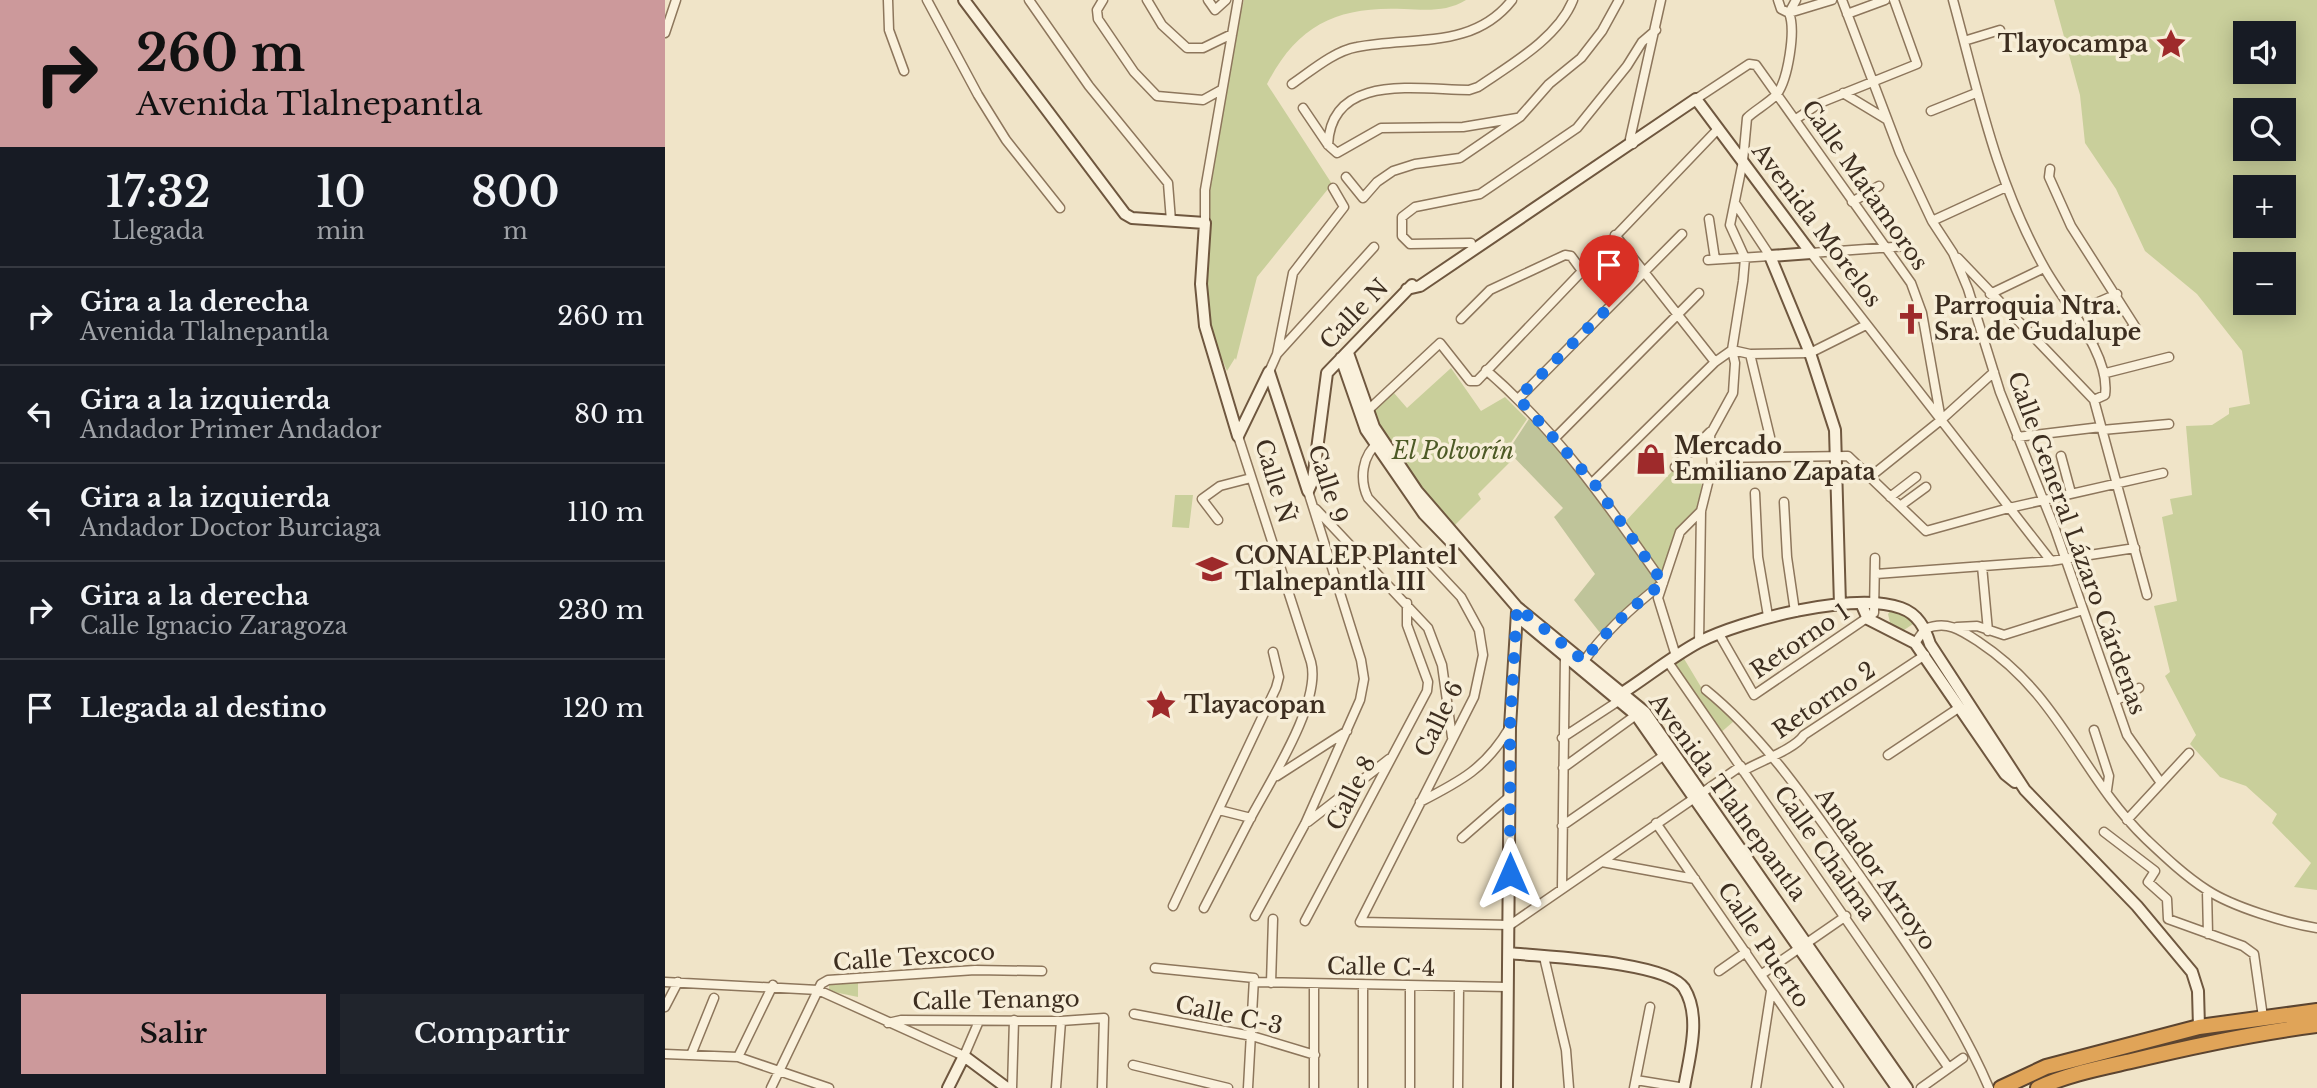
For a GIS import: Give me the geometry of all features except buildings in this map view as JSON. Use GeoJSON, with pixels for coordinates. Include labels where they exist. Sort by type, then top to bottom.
{"type":"FeatureCollection","features":[{"type":"Feature","properties":{"kind":"highway"},"geometry":{"type":"LineString","coordinates":[[2001,1088],[2046,1067],[2199,1027],[2317,1011]]}},
{"type":"Feature","properties":{"kind":"highway"},"geometry":{"type":"LineString","coordinates":[[2038,1088],[2075,1075],[2181,1049],[2244,1035],[2317,1025]]}},
{"type":"Feature","properties":{"kind":"highway"},"geometry":{"type":"LineString","coordinates":[[2199,1027],[2244,1035]]}},
{"type":"Feature","properties":{"kind":"highway"},"geometry":{"type":"LineString","coordinates":[[2181,1049],[2199,1027]]}},
{"type":"Feature","properties":{"kind":"street"},"geometry":{"type":"LineString","coordinates":[[665,33],[676,0]]}},
{"type":"Feature","properties":{"kind":"street"},"geometry":{"type":"LineString","coordinates":[[888,0],[889,30],[904,71]]}},
{"type":"Feature","properties":{"kind":"street"},"geometry":{"type":"LineString","coordinates":[[927,0],[959,62],[1006,140],[1060,208]]}},
{"type":"Feature","properties":{"kind":"street"},"geometry":{"type":"LineString","coordinates":[[964,0],[1128,217],[1205,223]]}},
{"type":"Feature","properties":{"kind":"street"},"geometry":{"type":"LineString","coordinates":[[1029,0],[1089,86],[1168,183],[1171,221]]}},
{"type":"Feature","properties":{"kind":"street"},"geometry":{"type":"LineString","coordinates":[[1103,0],[1096,15],[1134,72],[1157,96],[1203,100],[1221,90]]}},
{"type":"Feature","properties":{"kind":"street"},"geometry":{"type":"LineString","coordinates":[[1147,0],[1162,25],[1179,43],[1197,50],[1232,34]]}},
{"type":"Feature","properties":{"kind":"street"},"geometry":{"type":"LineString","coordinates":[[1207,0],[1215,10],[1226,0]]}},
{"type":"Feature","properties":{"kind":"street"},"geometry":{"type":"LineString","coordinates":[[1238,0],[1205,190],[1202,308],[1238,436]]}},
{"type":"Feature","properties":{"kind":"street"},"geometry":{"type":"LineString","coordinates":[[1292,85],[1325,62],[1357,47],[1458,36],[1493,21],[1512,0]]}},
{"type":"Feature","properties":{"kind":"street"},"geometry":{"type":"LineString","coordinates":[[1328,145],[1330,128],[1340,111],[1360,94],[1389,88],[1473,89],[1534,46],[1566,15],[1573,0]]}},
{"type":"Feature","properties":{"kind":"street"},"geometry":{"type":"LineString","coordinates":[[1346,177],[1363,198],[1393,171],[1415,164],[1460,158],[1520,117],[1549,83],[1581,58],[1602,31],[1619,0]]}},
{"type":"Feature","properties":{"kind":"street"},"geometry":{"type":"LineString","coordinates":[[1634,140],[1661,0]]}},
{"type":"Feature","properties":{"kind":"street"},"geometry":{"type":"LineString","coordinates":[[1675,467],[1712,430],[1733,393],[1735,363],[1732,350],[1745,258],[1730,229],[1743,161],[1747,118],[1777,93],[1792,42],[1793,22],[1789,13],[1781,9],[1778,0]]}},
{"type":"Feature","properties":{"kind":"street"},"geometry":{"type":"LineString","coordinates":[[1789,13],[1796,0]]}},
{"type":"Feature","properties":{"kind":"street"},"geometry":{"type":"LineString","coordinates":[[1789,13],[1832,0]]}},
{"type":"Feature","properties":{"kind":"street","name":"Calle General Lázaro Cárdenas"},"geometry":{"type":"LineString","coordinates":[[1842,0],[1886,119],[1932,220],[1953,253],[2017,437],[2117,700],[2127,735],[2161,783]]}},
{"type":"Feature","properties":{"kind":"street"},"geometry":{"type":"LineString","coordinates":[[1847,14],[1885,0]]}},
{"type":"Feature","properties":{"kind":"street"},"geometry":{"type":"LineString","coordinates":[[1796,119],[1871,80],[1917,64],[1894,0]]}},
{"type":"Feature","properties":{"kind":"street"},"geometry":{"type":"LineString","coordinates":[[1953,0],[1991,147],[2006,187],[2044,268],[2089,340],[2106,373],[2105,395],[2094,400]]}},
{"type":"Feature","properties":{"kind":"street"},"geometry":{"type":"LineString","coordinates":[[1471,243],[1410,244],[1402,236],[1402,218],[1415,207],[1466,199],[1480,194],[1577,128],[1627,66],[1642,42],[1656,30]]}},
{"type":"Feature","properties":{"kind":"street"},"geometry":{"type":"LineString","coordinates":[[1964,41],[2000,30]]}},
{"type":"Feature","properties":{"kind":"street","name":"Calle Matamoros"},"geometry":{"type":"LineString","coordinates":[[1696,99],[1753,63],[1777,93],[1886,247],[1918,298],[1941,421]]}},
{"type":"Feature","properties":{"kind":"street"},"geometry":{"type":"LineString","coordinates":[[1843,93],[1886,119]]}},
{"type":"Feature","properties":{"kind":"street"},"geometry":{"type":"LineString","coordinates":[[1931,111],[1976,93]]}},
{"type":"Feature","properties":{"kind":"street"},"geometry":{"type":"LineString","coordinates":[[1407,289],[1471,243],[1696,99]]}},
{"type":"Feature","properties":{"kind":"street","name":"Avenida Morelos"},"geometry":{"type":"LineString","coordinates":[[1696,99],[1866,325],[2051,561]]}},
{"type":"Feature","properties":{"kind":"street"},"geometry":{"type":"LineString","coordinates":[[1303,108],[1328,145],[1340,152],[1381,128],[1463,127],[1520,117]]}},
{"type":"Feature","properties":{"kind":"street"},"geometry":{"type":"LineString","coordinates":[[1364,414],[1440,343],[1473,383],[1718,129]]}},
{"type":"Feature","properties":{"kind":"street"},"geometry":{"type":"LineString","coordinates":[[2050,169],[2049,177],[2071,226],[2136,328],[2089,340]]}},
{"type":"Feature","properties":{"kind":"street"},"geometry":{"type":"LineString","coordinates":[[1852,202],[1879,186]]}},
{"type":"Feature","properties":{"kind":"street"},"geometry":{"type":"LineString","coordinates":[[1932,220],[2006,187]]}},
{"type":"Feature","properties":{"kind":"street"},"geometry":{"type":"LineString","coordinates":[[1277,354],[1293,273],[1344,207],[1333,188]]}},
{"type":"Feature","properties":{"kind":"street"},"geometry":{"type":"LineString","coordinates":[[1407,289],[1420,286],[1560,188]]}},
{"type":"Feature","properties":{"kind":"street"},"geometry":{"type":"LineString","coordinates":[[1735,203],[1770,256],[1810,353],[1835,430],[1840,605]]}},
{"type":"Feature","properties":{"kind":"street"},"geometry":{"type":"LineString","coordinates":[[1709,219],[1711,260],[1907,246]]}},
{"type":"Feature","properties":{"kind":"street"},"geometry":{"type":"LineString","coordinates":[[1518,398],[1682,234]]}},
{"type":"Feature","properties":{"kind":"street"},"geometry":{"type":"LineString","coordinates":[[1615,235],[1715,362]]}},
{"type":"Feature","properties":{"kind":"street","name":"Calle Ñ"},"geometry":{"type":"LineString","coordinates":[[1204,908],[1276,776],[1312,691],[1313,676],[1238,436],[1277,354],[1374,247]]}},
{"type":"Feature","properties":{"kind":"street"},"geometry":{"type":"LineString","coordinates":[[1953,253],[1990,295],[2094,400],[2147,595]]}},
{"type":"Feature","properties":{"kind":"street"},"geometry":{"type":"LineString","coordinates":[[1461,319],[1490,290],[1565,255],[1570,256],[1582,271]]}},
{"type":"Feature","properties":{"kind":"street"},"geometry":{"type":"LineString","coordinates":[[1990,295],[2044,268]]}},
{"type":"Feature","properties":{"kind":"street","name":"Calle N"},"geometry":{"type":"LineString","coordinates":[[1308,491],[1313,480],[1325,379],[1344,355],[1407,289]]}},
{"type":"Feature","properties":{"kind":"street"},"geometry":{"type":"LineString","coordinates":[[1556,437],[1699,293]]}},
{"type":"Feature","properties":{"kind":"street"},"geometry":{"type":"LineString","coordinates":[[2073,313],[2116,295]]}},
{"type":"Feature","properties":{"kind":"street"},"geometry":{"type":"LineString","coordinates":[[1593,482],[1715,362],[1732,350],[1751,354],[1810,353],[1866,325]]}},
{"type":"Feature","properties":{"kind":"street"},"geometry":{"type":"LineString","coordinates":[[1751,354],[1770,438]]}},
{"type":"Feature","properties":{"kind":"street","name":"Avenida Tlalnepantla"},"geometry":{"type":"LineString","coordinates":[[1344,355],[1364,414],[1379,443],[1431,509],[1517,611],[1565,656],[1645,712],[1669,752],[1897,1088]]}},
{"type":"Feature","properties":{"kind":"street"},"geometry":{"type":"LineString","coordinates":[[2106,373],[2169,357]]}},
{"type":"Feature","properties":{"kind":"street"},"geometry":{"type":"LineString","coordinates":[[1486,370],[1556,437],[1593,482],[1663,583]]}},
{"type":"Feature","properties":{"kind":"street","name":"Calle 9"},"geometry":{"type":"LineString","coordinates":[[1255,916],[1305,824],[1363,690],[1363,669],[1314,507],[1269,372]]}},
{"type":"Feature","properties":{"kind":"street"},"geometry":{"type":"LineString","coordinates":[[1870,477],[1941,421],[1994,373]]}},
{"type":"Feature","properties":{"kind":"street"},"geometry":{"type":"LineString","coordinates":[[2017,437],[2169,424]]}},
{"type":"Feature","properties":{"kind":"street"},"geometry":{"type":"LineString","coordinates":[[1699,642],[1701,511],[1713,458],[1710,440],[1712,430]]}},
{"type":"Feature","properties":{"kind":"street","name":"Calle 6"},"geometry":{"type":"LineString","coordinates":[[1379,443],[1366,458],[1363,477],[1368,498],[1461,597],[1479,630],[1483,655],[1474,697],[1360,922],[1510,925]]}},
{"type":"Feature","properties":{"kind":"street"},"geometry":{"type":"LineString","coordinates":[[1713,458],[1848,456],[1926,531],[2009,508],[2163,473]]}},
{"type":"Feature","properties":{"kind":"street"},"geometry":{"type":"LineString","coordinates":[[2061,456],[2071,493]]}},
{"type":"Feature","properties":{"kind":"street"},"geometry":{"type":"LineString","coordinates":[[1890,497],[1916,477]]}},
{"type":"Feature","properties":{"kind":"street"},"geometry":{"type":"LineString","coordinates":[[1218,520],[1202,499],[1220,486],[1251,478]]}},
{"type":"Feature","properties":{"kind":"street"},"geometry":{"type":"LineString","coordinates":[[1900,506],[1926,488]]}},
{"type":"Feature","properties":{"kind":"street"},"geometry":{"type":"LineString","coordinates":[[1755,493],[1758,557],[1768,616]]}},
{"type":"Feature","properties":{"kind":"street"},"geometry":{"type":"LineString","coordinates":[[1784,502],[1787,557],[1795,612]]}},
{"type":"Feature","properties":{"kind":"street"},"geometry":{"type":"LineString","coordinates":[[1314,507],[1428,628],[1439,649],[1452,737]]}},
{"type":"Feature","properties":{"kind":"street"},"geometry":{"type":"LineString","coordinates":[[1676,656],[1659,604],[1680,532],[1701,511]]}},
{"type":"Feature","properties":{"kind":"street"},"geometry":{"type":"LineString","coordinates":[[1876,573],[2051,561],[2135,548]]}},
{"type":"Feature","properties":{"kind":"street"},"geometry":{"type":"LineString","coordinates":[[1868,619],[1874,613],[1875,605],[1875,558]]}},
{"type":"Feature","properties":{"kind":"street"},"geometry":{"type":"LineString","coordinates":[[1982,566],[1988,631]]}},
{"type":"Feature","properties":{"kind":"street"},"geometry":{"type":"LineString","coordinates":[[1584,661],[1602,636],[1636,603],[1663,583]]}},
{"type":"Feature","properties":{"kind":"street","name":"Calle 8"},"geometry":{"type":"LineString","coordinates":[[1305,921],[1427,691],[1428,682],[1407,625],[1407,603]]}},
{"type":"Feature","properties":{"kind":"street"},"geometry":{"type":"LineString","coordinates":[[1861,604],[1868,619],[1915,643],[2005,774],[2025,790],[2137,906],[2192,972],[2199,991],[2199,1027]]}},
{"type":"Feature","properties":{"kind":"street"},"geometry":{"type":"LineString","coordinates":[[1562,738],[1607,711],[1617,702],[1618,695],[1699,642],[1768,616],[1840,605],[1875,605],[1901,608],[1926,629],[1930,644],[2025,790]]}},
{"type":"Feature","properties":{"kind":"street"},"geometry":{"type":"LineString","coordinates":[[1915,643],[1926,629],[1935,625],[1977,625],[2004,635],[2083,610]]}},
{"type":"Feature","properties":{"kind":"street"},"geometry":{"type":"LineString","coordinates":[[1507,1088],[1510,727],[1517,611]]}},
{"type":"Feature","properties":{"kind":"street","name":"Avenida Tlalnepantla"},"geometry":{"type":"LineString","coordinates":[[1517,611],[1584,661],[1669,752]]}},
{"type":"Feature","properties":{"kind":"street","name":"Retorno 1"},"geometry":{"type":"LineString","coordinates":[[1719,634],[1755,695],[1868,619]]}},
{"type":"Feature","properties":{"kind":"street"},"geometry":{"type":"LineString","coordinates":[[1957,627],[2027,679],[2053,711],[2127,820],[2207,891],[2277,919],[2317,928]]}},
{"type":"Feature","properties":{"kind":"street"},"geometry":{"type":"LineString","coordinates":[[1173,906],[1276,688],[1279,677],[1273,652]]}},
{"type":"Feature","properties":{"kind":"street","name":"Retorno 2"},"geometry":{"type":"LineString","coordinates":[[1510,925],[1698,794],[1742,768],[1798,744],[1804,736],[1925,655]]}},
{"type":"Feature","properties":{"kind":"street"},"geometry":{"type":"LineString","coordinates":[[1562,888],[1565,656]]}},
{"type":"Feature","properties":{"kind":"street","name":"Calle Chalma"},"geometry":{"type":"LineString","coordinates":[[1676,656],[1742,768],[1948,1067]]}},
{"type":"Feature","properties":{"kind":"street"},"geometry":{"type":"LineString","coordinates":[[2117,700],[2139,688]]}},
{"type":"Feature","properties":{"kind":"street","name":"Andador Arroyo"},"geometry":{"type":"LineString","coordinates":[[1706,690],[1747,728],[1770,755],[1895,927],[1972,1047],[1989,1088]]}},
{"type":"Feature","properties":{"kind":"street"},"geometry":{"type":"LineString","coordinates":[[1888,755],[1960,707]]}},
{"type":"Feature","properties":{"kind":"street"},"geometry":{"type":"LineString","coordinates":[[1563,768],[1636,715]]}},
{"type":"Feature","properties":{"kind":"street"},"geometry":{"type":"LineString","coordinates":[[1420,802],[1475,772],[1491,756],[1510,727]]}},
{"type":"Feature","properties":{"kind":"street"},"geometry":{"type":"LineString","coordinates":[[2094,730],[2109,776],[2107,790]]}},
{"type":"Feature","properties":{"kind":"street"},"geometry":{"type":"LineString","coordinates":[[1276,776],[1347,731]]}},
{"type":"Feature","properties":{"kind":"street"},"geometry":{"type":"LineString","coordinates":[[1562,826],[1669,752]]}},
{"type":"Feature","properties":{"kind":"street"},"geometry":{"type":"LineString","coordinates":[[2127,820],[2189,752]]}},
{"type":"Feature","properties":{"kind":"street"},"geometry":{"type":"LineString","coordinates":[[1305,824],[1391,757]]}},
{"type":"Feature","properties":{"kind":"street"},"geometry":{"type":"LineString","coordinates":[[1462,838],[1509,797]]}},
{"type":"Feature","properties":{"kind":"street"},"geometry":{"type":"LineString","coordinates":[[1219,810],[1251,818]]}},
{"type":"Feature","properties":{"kind":"street","name":"Calle Puerto"},"geometry":{"type":"LineString","coordinates":[[1657,823],[1839,1088]]}},
{"type":"Feature","properties":{"kind":"street"},"geometry":{"type":"LineString","coordinates":[[2104,832],[2155,871],[2148,882],[2167,899],[2168,919],[2243,946],[2254,954],[2263,1017]]}},
{"type":"Feature","properties":{"kind":"street"},"geometry":{"type":"LineString","coordinates":[[1602,862],[1695,879]]}},
{"type":"Feature","properties":{"kind":"street"},"geometry":{"type":"LineString","coordinates":[[2207,891],[2208,934]]}},
{"type":"Feature","properties":{"kind":"street"},"geometry":{"type":"LineString","coordinates":[[1762,974],[1846,916]]}},
{"type":"Feature","properties":{"kind":"street"},"geometry":{"type":"LineString","coordinates":[[1272,983],[1273,919]]}},
{"type":"Feature","properties":{"kind":"street","name":"Avenida Tlalnepantla"},"geometry":{"type":"LineString","coordinates":[[1802,945],[1907,1088]]}},
{"type":"Feature","properties":{"kind":"street"},"geometry":{"type":"LineString","coordinates":[[1719,971],[1746,952]]}},
{"type":"Feature","properties":{"kind":"street"},"geometry":{"type":"LineString","coordinates":[[1509,953],[1656,970],[1678,982],[1688,999],[1693,1019],[1684,1088],[1635,1084],[1650,1007]]}},
{"type":"Feature","properties":{"kind":"street"},"geometry":{"type":"LineString","coordinates":[[1544,957],[1566,1050],[1569,1088]]}},
{"type":"Feature","properties":{"kind":"street","name":"Calle C-4"},"geometry":{"type":"LineString","coordinates":[[1155,968],[1272,983],[1507,987]]}},
{"type":"Feature","properties":{"kind":"street","name":"Calle Texcoco"},"geometry":{"type":"LineString","coordinates":[[771,1088],[818,990],[828,980],[975,970],[1042,971]]}},
{"type":"Feature","properties":{"kind":"street"},"geometry":{"type":"LineString","coordinates":[[1248,1088],[1255,980]]}},
{"type":"Feature","properties":{"kind":"street"},"geometry":{"type":"LineString","coordinates":[[665,982],[773,985],[818,990],[888,1024],[964,1056],[1009,1088]]}},
{"type":"Feature","properties":{"kind":"street"},"geometry":{"type":"LineString","coordinates":[[665,1007],[678,982]]}},
{"type":"Feature","properties":{"kind":"street"},"geometry":{"type":"LineString","coordinates":[[738,1057],[773,985]]}},
{"type":"Feature","properties":{"kind":"street"},"geometry":{"type":"LineString","coordinates":[[1314,985],[1314,1088]]}},
{"type":"Feature","properties":{"kind":"street"},"geometry":{"type":"LineString","coordinates":[[1363,986],[1363,1088]]}},
{"type":"Feature","properties":{"kind":"street"},"geometry":{"type":"LineString","coordinates":[[1410,1088],[1411,987]]}},
{"type":"Feature","properties":{"kind":"street"},"geometry":{"type":"LineString","coordinates":[[1458,1088],[1459,987]]}},
{"type":"Feature","properties":{"kind":"street"},"geometry":{"type":"LineString","coordinates":[[1756,1088],[1772,992]]}},
{"type":"Feature","properties":{"kind":"street"},"geometry":{"type":"LineString","coordinates":[[691,1055],[714,998]]}},
{"type":"Feature","properties":{"kind":"street","name":"Calle C-3"},"geometry":{"type":"LineString","coordinates":[[1134,1014],[1252,1036],[1315,1055]]}},
{"type":"Feature","properties":{"kind":"street","name":"Calle Tenango"},"geometry":{"type":"LineString","coordinates":[[888,1024],[901,1020],[1061,1021],[1104,1018],[1102,1088]]}},
{"type":"Feature","properties":{"kind":"street"},"geometry":{"type":"LineString","coordinates":[[1009,1088],[1014,1020]]}},
{"type":"Feature","properties":{"kind":"street"},"geometry":{"type":"LineString","coordinates":[[949,1088],[979,1021]]}},
{"type":"Feature","properties":{"kind":"street"},"geometry":{"type":"LineString","coordinates":[[1056,1088],[1061,1021]]}},
{"type":"Feature","properties":{"kind":"street"},"geometry":{"type":"LineString","coordinates":[[665,1054],[738,1057],[829,1088]]}},
{"type":"Feature","properties":{"kind":"street"},"geometry":{"type":"LineString","coordinates":[[1921,1088],[1962,1058]]}},
{"type":"Feature","properties":{"kind":"street"},"geometry":{"type":"LineString","coordinates":[[1133,1065],[1228,1088]]}},
{"type":"Feature","properties":{"kind":"green space"},"geometry":{"type":"Polygon","coordinates":[[[1244,0],[1466,0],[1451,7],[1436,9],[1380,9],[1340,16],[1307,33],[1279,63],[1267,84],[1332,184],[1257,277],[1236,360],[1235,358],[1227,371],[1210,325],[1205,287],[1204,246],[1210,162],[1225,78],[1244,0]]]}},
{"type":"Feature","properties":{"kind":"green space"},"geometry":{"type":"Polygon","coordinates":[[[2054,0],[2317,0],[2317,890],[2294,887],[2311,863],[2272,823],[2277,814],[2246,786],[2220,777],[2190,744],[2196,735],[2165,676],[2170,672],[2154,606],[2177,601],[2162,517],[2173,514],[2170,499],[2192,495],[2186,426],[2212,425],[2229,414],[2229,408],[2250,404],[2242,351],[2197,294],[2145,251],[2116,189],[2085,143],[2080,95],[2054,0]]]}},
{"type":"Feature","properties":{"kind":"green space","name":"El Polvorín"},"geometry":{"type":"Polygon","coordinates":[[[1451,368],[1481,411],[1505,397],[1527,419],[1506,450],[1513,459],[1478,494],[1481,499],[1452,528],[1399,462],[1368,413],[1394,393],[1407,408],[1451,368]]]}},
{"type":"Feature","properties":{"kind":"green space"},"geometry":{"type":"Polygon","coordinates":[[[1529,419],[1582,478],[1659,583],[1601,634],[1574,600],[1595,574],[1554,517],[1563,508],[1508,451],[1529,419]]]}},
{"type":"Feature","properties":{"kind":"green space"},"geometry":{"type":"Polygon","coordinates":[[[1704,464],[1699,509],[1678,532],[1662,578],[1624,523],[1677,466],[1704,464]]]}},
{"type":"Feature","properties":{"kind":"green space"},"geometry":{"type":"Polygon","coordinates":[[[1175,495],[1193,495],[1189,528],[1172,527],[1175,495]]]}},
{"type":"Feature","properties":{"kind":"green space"},"geometry":{"type":"Polygon","coordinates":[[[1891,610],[1908,613],[1913,624],[1904,630],[1891,627],[1888,614],[1891,610]]]}},
{"type":"Feature","properties":{"kind":"green space"},"geometry":{"type":"Polygon","coordinates":[[[1683,657],[1704,692],[1734,721],[1718,735],[1672,663],[1683,657]]]}},
{"type":"Feature","properties":{"kind":"green space"},"geometry":{"type":"Polygon","coordinates":[[[858,982],[858,997],[829,991],[829,983],[858,982]]]}},
{"type":"Feature","properties":{"kind":"place","name":"Tlayocampa"},"geometry":{"type":"Point","coordinates":[2171,44]}},
{"type":"Feature","properties":{"kind":"place","name":"Parroquia Ntra. Sra. de Gudalupe"},"geometry":{"type":"Point","coordinates":[1911,319]}},
{"type":"Feature","properties":{"kind":"place","name":"Mercado Emiliano Zapata"},"geometry":{"type":"Point","coordinates":[1651,459]}},
{"type":"Feature","properties":{"kind":"place","name":"CONALEP Plantel Tlalnepantla III"},"geometry":{"type":"Point","coordinates":[1212,569]}},
{"type":"Feature","properties":{"kind":"place","name":"Tlayacopan"},"geometry":{"type":"Point","coordinates":[1161,705]}},
{"type":"Feature","properties":{"kind":"route"},"geometry":{"type":"LineString","coordinates":[[1510,874],[1510,727],[1517,607],[1584,661],[1602,636],[1636,603],[1663,583],[1593,482],[1556,437],[1518,398],[1609,307]]}}]}
